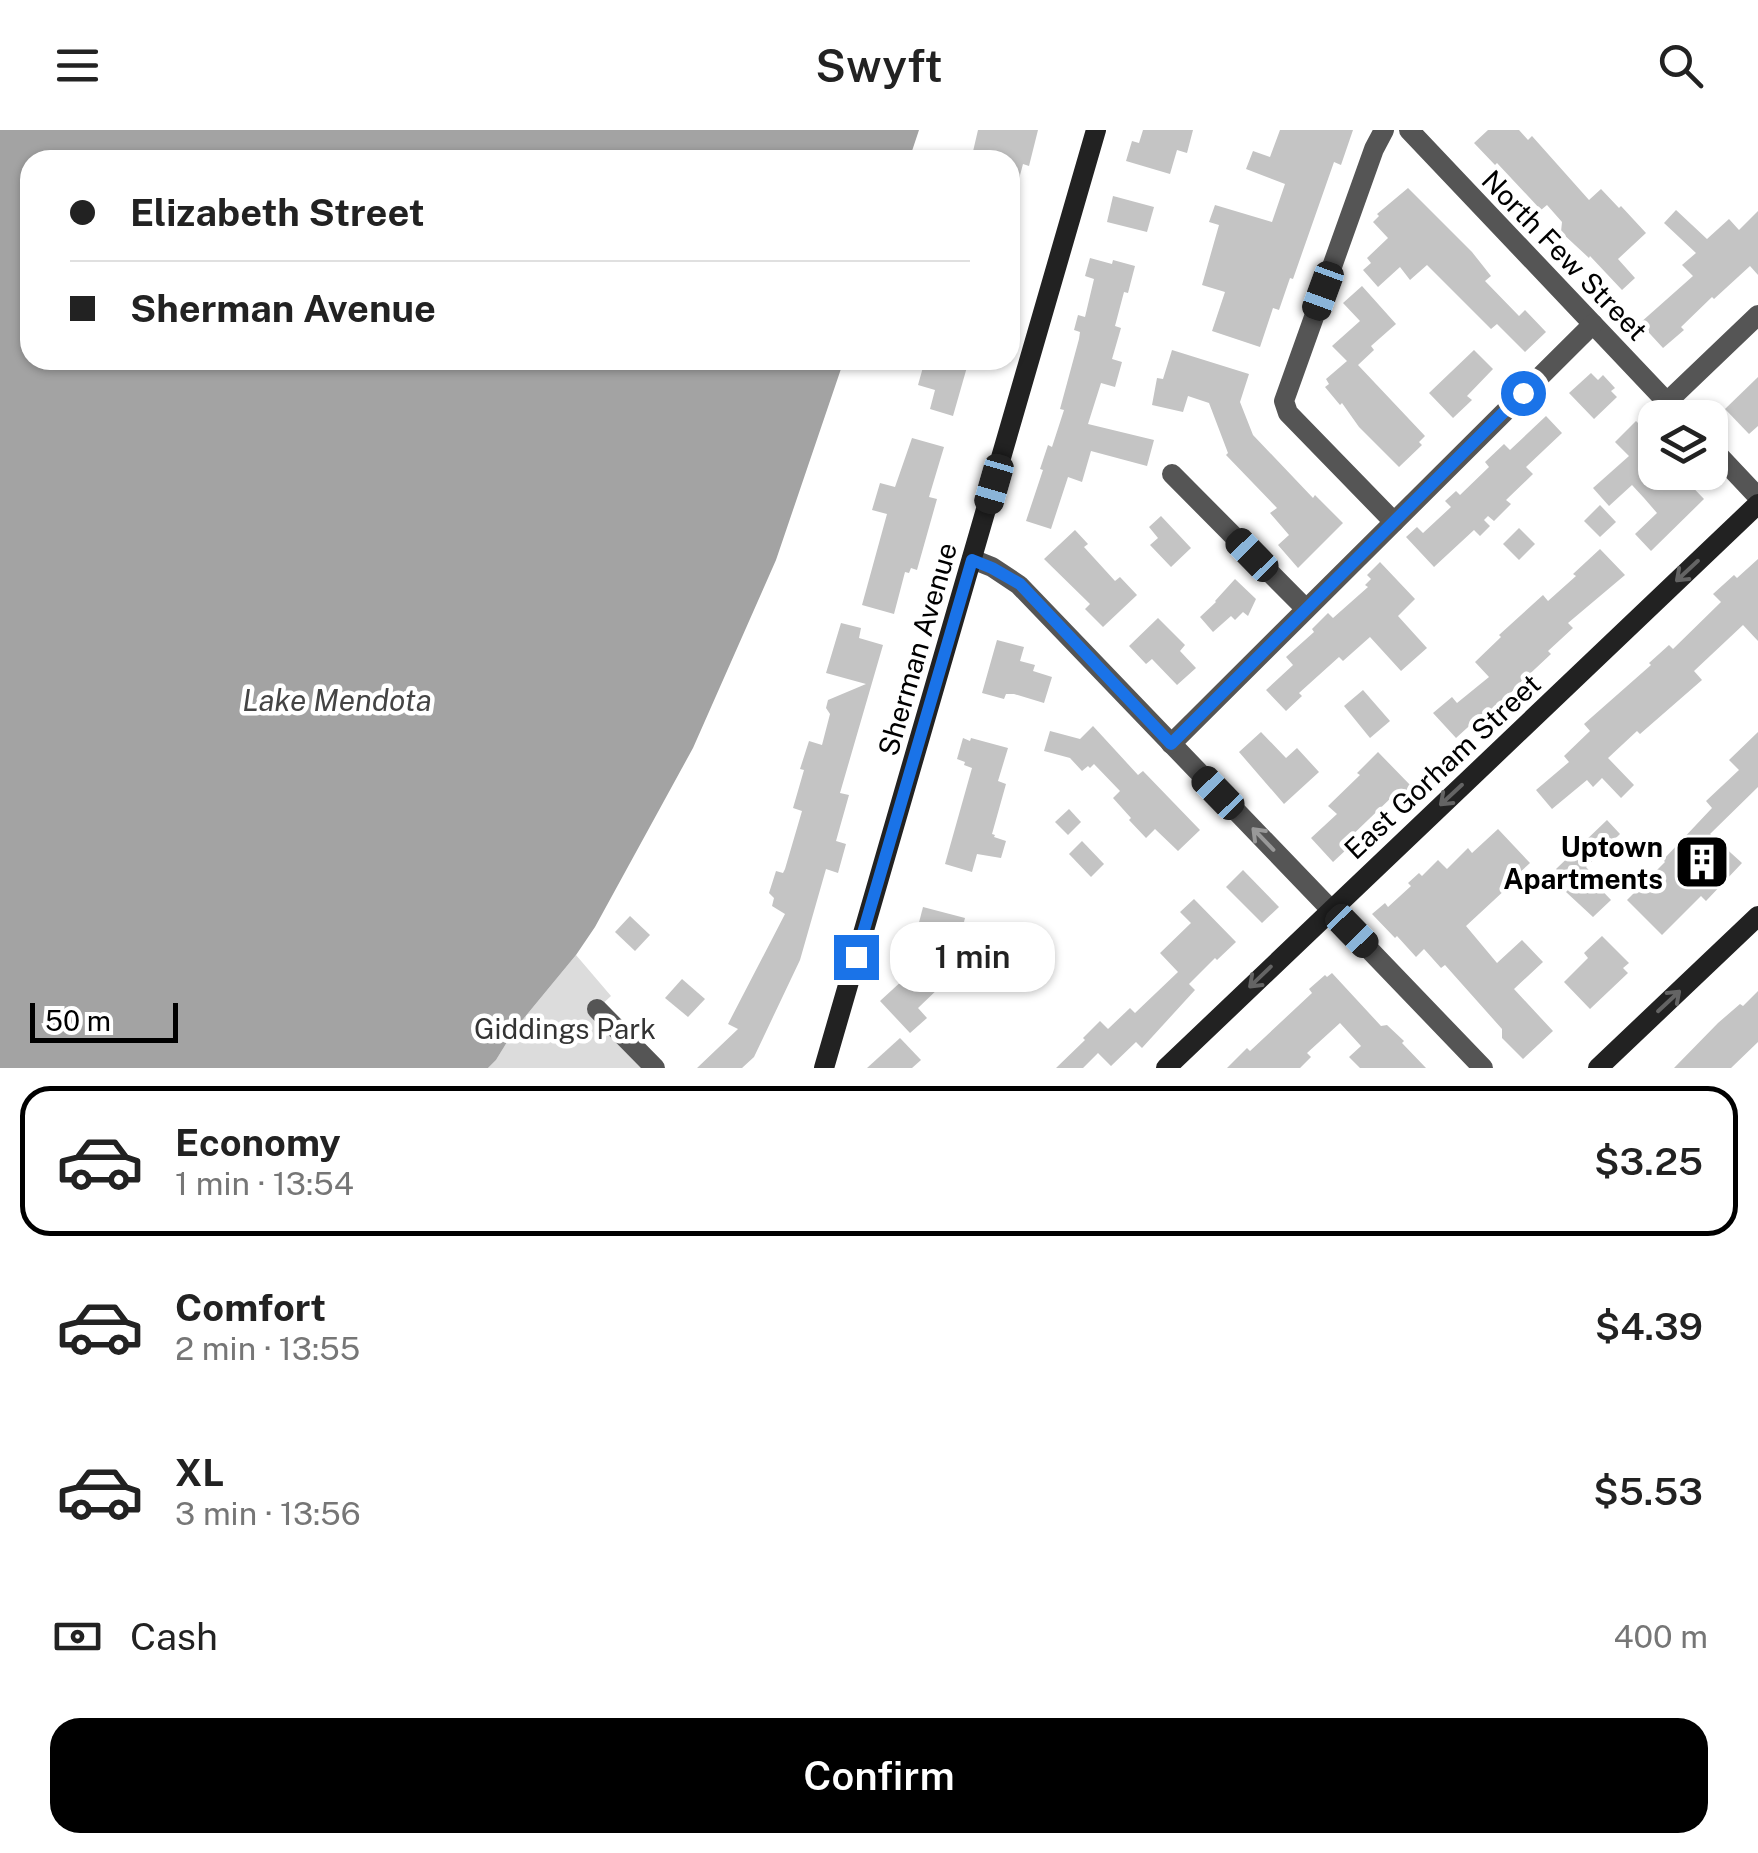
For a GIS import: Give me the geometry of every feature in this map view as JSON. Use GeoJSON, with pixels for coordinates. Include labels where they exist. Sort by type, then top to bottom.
{"type":"FeatureCollection","features":[{"type":"Feature","properties":{"kind":"main road","name":"Sherman Avenue"},"geometry":{"type":"LineString","coordinates":[[824,1068],[1096,130]]}},
{"type":"Feature","properties":{"kind":"main road","name":"East Gorham Street"},"geometry":{"type":"LineString","coordinates":[[1166,1068],[1758,500]]}},
{"type":"Feature","properties":{"kind":"main road"},"geometry":{"type":"LineString","coordinates":[[1598,1068],[1758,916]]}},
{"type":"Feature","properties":{"kind":"street"},"geometry":{"type":"LineString","coordinates":[[1384,130],[1284,402],[1288,413],[1394,522]]}},
{"type":"Feature","properties":{"kind":"street","name":"North Few Street"},"geometry":{"type":"LineString","coordinates":[[1408,130],[1665,400]]}},
{"type":"Feature","properties":{"kind":"street"},"geometry":{"type":"LineString","coordinates":[[1684,400],[1758,315]]}},
{"type":"Feature","properties":{"kind":"street"},"geometry":{"type":"LineString","coordinates":[[1171,744],[1593,324]]}},
{"type":"Feature","properties":{"kind":"street"},"geometry":{"type":"LineString","coordinates":[[1728,466],[1758,500]]}},
{"type":"Feature","properties":{"kind":"street"},"geometry":{"type":"LineString","coordinates":[[1172,474],[1306,609]]}},
{"type":"Feature","properties":{"kind":"street"},"geometry":{"type":"LineString","coordinates":[[972,560],[1020,584],[1482,1068]]}},
{"type":"Feature","properties":{"kind":"street"},"geometry":{"type":"LineString","coordinates":[[598,1009],[654,1068]]}},
{"type":"Feature","properties":{"kind":"green space","name":"Giddings Park"},"geometry":{"type":"Polygon","coordinates":[[[576,955],[611,996],[598,1008],[655,1068],[488,1068],[515,1029],[576,955]]]}},
{"type":"Feature","properties":{"kind":"water","name":"Lake Mendota"},"geometry":{"type":"Polygon","coordinates":[[[0,130],[919,130],[912,150],[20,150],[20,370],[841,370],[776,560],[693,748],[595,927],[488,1068],[0,1068],[0,130]]]}},
{"type":"Feature","properties":{"kind":"building"},"geometry":{"type":"Polygon","coordinates":[[[978,130],[1038,130],[1029,166],[1023,164],[1020,175],[1020,150],[973,150],[978,130]]]}},
{"type":"Feature","properties":{"kind":"building"},"geometry":{"type":"Polygon","coordinates":[[[1143,130],[1193,130],[1187,153],[1177,150],[1170,174],[1126,161],[1132,141],[1139,143],[1143,130]]]}},
{"type":"Feature","properties":{"kind":"building"},"geometry":{"type":"Polygon","coordinates":[[[1280,130],[1353,130],[1341,165],[1334,162],[1293,279],[1290,278],[1279,310],[1273,308],[1260,347],[1212,331],[1225,292],[1202,285],[1219,225],[1209,222],[1215,205],[1272,222],[1285,184],[1246,169],[1253,151],[1270,157],[1280,130]]]}},
{"type":"Feature","properties":{"kind":"building"},"geometry":{"type":"Polygon","coordinates":[[[1488,130],[1519,130],[1528,140],[1532,136],[1589,200],[1601,189],[1646,233],[1618,259],[1635,278],[1622,290],[1561,232],[1562,222],[1547,205],[1541,210],[1474,143],[1488,130]]]}},
{"type":"Feature","properties":{"kind":"building"},"geometry":{"type":"Polygon","coordinates":[[[1408,188],[1472,252],[1491,276],[1485,281],[1519,316],[1525,310],[1546,332],[1525,352],[1497,324],[1491,329],[1427,265],[1410,280],[1400,267],[1378,287],[1363,270],[1371,263],[1367,258],[1388,238],[1373,222],[1377,214],[1408,188]]]}},
{"type":"Feature","properties":{"kind":"building"},"geometry":{"type":"Polygon","coordinates":[[[1113,196],[1154,207],[1147,232],[1107,222],[1113,196]]]}},
{"type":"Feature","properties":{"kind":"building"},"geometry":{"type":"Polygon","coordinates":[[[1676,210],[1707,239],[1729,219],[1739,230],[1758,211],[1758,275],[1750,266],[1712,297],[1663,348],[1640,323],[1693,276],[1682,265],[1696,253],[1664,223],[1676,210]]]}},
{"type":"Feature","properties":{"kind":"building"},"geometry":{"type":"Polygon","coordinates":[[[1090,258],[1135,266],[1115,326],[1121,328],[1112,359],[1122,362],[1115,387],[1101,383],[1088,424],[1154,440],[1147,466],[1091,451],[1082,482],[1068,477],[1051,529],[1026,521],[1048,445],[1052,447],[1064,410],[1060,409],[1080,332],[1074,330],[1078,315],[1085,317],[1094,279],[1085,276],[1090,258]]]}},
{"type":"Feature","properties":{"kind":"building"},"geometry":{"type":"Polygon","coordinates":[[[1362,286],[1396,324],[1371,346],[1374,350],[1358,365],[1425,436],[1419,442],[1422,445],[1399,467],[1325,387],[1329,384],[1326,379],[1347,361],[1332,346],[1360,321],[1343,303],[1362,286]]]}},
{"type":"Feature","properties":{"kind":"building"},"geometry":{"type":"Polygon","coordinates":[[[1172,350],[1249,374],[1240,402],[1253,435],[1313,498],[1315,495],[1343,523],[1298,568],[1278,545],[1289,535],[1270,513],[1277,508],[1226,455],[1209,403],[1188,396],[1183,412],[1152,405],[1157,378],[1163,379],[1172,350]]]}},
{"type":"Feature","properties":{"kind":"building"},"geometry":{"type":"Polygon","coordinates":[[[1474,350],[1493,369],[1467,396],[1472,400],[1453,418],[1429,393],[1474,350]]]}},
{"type":"Feature","properties":{"kind":"building"},"geometry":{"type":"Polygon","coordinates":[[[922,370],[966,370],[953,416],[930,409],[935,390],[918,385],[922,370]]]}},
{"type":"Feature","properties":{"kind":"building"},"geometry":{"type":"Polygon","coordinates":[[[1591,373],[1598,380],[1603,375],[1615,388],[1611,391],[1617,397],[1594,419],[1569,393],[1591,373]]]}},
{"type":"Feature","properties":{"kind":"building"},"geometry":{"type":"Polygon","coordinates":[[[1758,377],[1758,426],[1749,434],[1728,412],[1728,406],[1758,377]]]}},
{"type":"Feature","properties":{"kind":"building"},"geometry":{"type":"Polygon","coordinates":[[[1546,416],[1562,433],[1526,467],[1533,474],[1506,500],[1511,504],[1494,521],[1488,516],[1484,520],[1490,526],[1480,536],[1474,530],[1434,567],[1406,537],[1417,527],[1423,533],[1451,507],[1445,501],[1456,491],[1460,495],[1489,467],[1485,462],[1504,444],[1510,450],[1546,416]]]}},
{"type":"Feature","properties":{"kind":"building"},"geometry":{"type":"Polygon","coordinates":[[[1636,421],[1638,490],[1695,490],[1704,499],[1651,551],[1635,534],[1657,513],[1644,498],[1632,485],[1609,506],[1593,488],[1629,456],[1615,442],[1636,421]]]}},
{"type":"Feature","properties":{"kind":"building"},"geometry":{"type":"Polygon","coordinates":[[[912,438],[944,447],[929,497],[937,499],[917,570],[905,572],[894,614],[862,605],[887,514],[872,510],[880,483],[895,487],[912,438]]]}},
{"type":"Feature","properties":{"kind":"building"},"geometry":{"type":"Polygon","coordinates":[[[1600,505],[1616,522],[1600,537],[1584,521],[1600,505]]]}},
{"type":"Feature","properties":{"kind":"building"},"geometry":{"type":"Polygon","coordinates":[[[1161,516],[1191,548],[1171,567],[1150,545],[1158,538],[1149,527],[1161,516]]]}},
{"type":"Feature","properties":{"kind":"building"},"geometry":{"type":"Polygon","coordinates":[[[1519,528],[1535,544],[1519,560],[1503,544],[1519,528]]]}},
{"type":"Feature","properties":{"kind":"building"},"geometry":{"type":"Polygon","coordinates":[[[1075,530],[1088,544],[1084,547],[1115,581],[1120,577],[1137,595],[1103,627],[1085,609],[1090,604],[1044,559],[1075,530]]]}},
{"type":"Feature","properties":{"kind":"building"},"geometry":{"type":"Polygon","coordinates":[[[1600,549],[1625,575],[1568,623],[1573,628],[1503,704],[1481,722],[1478,718],[1456,738],[1433,713],[1452,697],[1457,703],[1489,677],[1475,662],[1543,595],[1548,601],[1600,549]]]}},
{"type":"Feature","properties":{"kind":"building"},"geometry":{"type":"Polygon","coordinates":[[[1758,559],[1758,641],[1743,625],[1694,671],[1702,680],[1608,758],[1634,785],[1621,798],[1602,778],[1593,787],[1587,780],[1552,809],[1536,790],[1569,762],[1564,756],[1590,731],[1584,724],[1669,645],[1673,649],[1721,602],[1713,594],[1758,559]]]}},
{"type":"Feature","properties":{"kind":"building"},"geometry":{"type":"Polygon","coordinates":[[[1380,562],[1415,599],[1398,616],[1427,648],[1401,671],[1370,637],[1343,661],[1339,657],[1299,693],[1302,696],[1286,711],[1266,690],[1293,665],[1286,657],[1328,613],[1333,618],[1368,587],[1365,585],[1371,579],[1367,575],[1380,562]]]}},
{"type":"Feature","properties":{"kind":"building"},"geometry":{"type":"Polygon","coordinates":[[[1235,579],[1256,599],[1248,616],[1243,612],[1235,620],[1231,616],[1213,632],[1200,617],[1235,579]]]}},
{"type":"Feature","properties":{"kind":"building"},"geometry":{"type":"Polygon","coordinates":[[[1158,618],[1185,645],[1180,651],[1196,668],[1177,685],[1152,659],[1146,664],[1129,646],[1158,618]]]}},
{"type":"Feature","properties":{"kind":"building"},"geometry":{"type":"Polygon","coordinates":[[[841,623],[861,628],[859,638],[883,645],[840,793],[849,795],[836,841],[846,844],[838,873],[826,869],[800,960],[754,1057],[742,1068],[697,1068],[738,1029],[728,1024],[785,914],[772,906],[774,898],[769,893],[776,871],[783,873],[785,869],[802,811],[793,808],[809,741],[822,745],[830,714],[826,708],[828,700],[866,684],[826,673],[841,623]]]}},
{"type":"Feature","properties":{"kind":"building"},"geometry":{"type":"Polygon","coordinates":[[[997,640],[1024,647],[1020,661],[1035,665],[1033,671],[1052,677],[1044,703],[1014,694],[1006,694],[1004,699],[982,693],[997,640]]]}},
{"type":"Feature","properties":{"kind":"building"},"geometry":{"type":"Polygon","coordinates":[[[1363,690],[1390,721],[1370,738],[1344,706],[1363,690]]]}},
{"type":"Feature","properties":{"kind":"building"},"geometry":{"type":"Polygon","coordinates":[[[1093,726],[1138,775],[1143,771],[1200,830],[1178,851],[1155,829],[1146,838],[1113,798],[1120,791],[1094,764],[1082,771],[1070,758],[1044,751],[1050,731],[1080,739],[1093,726]]]}},
{"type":"Feature","properties":{"kind":"building"},"geometry":{"type":"Polygon","coordinates":[[[1261,732],[1286,758],[1297,748],[1319,772],[1284,804],[1239,752],[1261,732]]]}},
{"type":"Feature","properties":{"kind":"building"},"geometry":{"type":"Polygon","coordinates":[[[1758,732],[1758,787],[1710,834],[1742,863],[1706,901],[1701,896],[1662,935],[1627,900],[1712,808],[1706,801],[1739,770],[1729,760],[1758,732]]]}},
{"type":"Feature","properties":{"kind":"building"},"geometry":{"type":"Polygon","coordinates":[[[963,738],[1008,748],[998,781],[1006,784],[992,834],[1006,841],[1001,858],[977,854],[972,872],[945,864],[972,768],[957,759],[963,738]]]}},
{"type":"Feature","properties":{"kind":"building"},"geometry":{"type":"Polygon","coordinates":[[[1378,752],[1413,788],[1400,800],[1394,795],[1343,844],[1348,848],[1333,862],[1311,838],[1337,814],[1328,806],[1378,752]]]}},
{"type":"Feature","properties":{"kind":"building"},"geometry":{"type":"Polygon","coordinates":[[[1069,809],[1081,822],[1068,835],[1055,822],[1069,809]]]}},
{"type":"Feature","properties":{"kind":"building"},"geometry":{"type":"Polygon","coordinates":[[[1607,820],[1620,834],[1586,867],[1595,877],[1592,880],[1611,900],[1593,917],[1566,892],[1570,883],[1556,869],[1607,820]]]}},
{"type":"Feature","properties":{"kind":"building"},"geometry":{"type":"Polygon","coordinates":[[[1498,829],[1530,863],[1466,926],[1497,963],[1522,940],[1543,962],[1514,989],[1553,1031],[1523,1059],[1445,965],[1441,968],[1424,949],[1416,957],[1372,914],[1385,903],[1388,907],[1411,886],[1408,883],[1438,860],[1447,869],[1468,848],[1472,853],[1498,829]]]}},
{"type":"Feature","properties":{"kind":"building"},"geometry":{"type":"Polygon","coordinates":[[[1082,841],[1104,864],[1091,877],[1069,854],[1082,841]]]}},
{"type":"Feature","properties":{"kind":"building"},"geometry":{"type":"Polygon","coordinates":[[[1243,870],[1279,907],[1262,923],[1226,887],[1243,870]]]}},
{"type":"Feature","properties":{"kind":"building"},"geometry":{"type":"Polygon","coordinates":[[[1194,899],[1236,942],[1189,984],[1195,990],[1142,1048],[1136,1042],[1111,1066],[1098,1053],[1083,1068],[1056,1068],[1100,1021],[1108,1029],[1130,1008],[1135,1013],[1178,972],[1160,953],[1191,923],[1180,912],[1194,899]]]}},
{"type":"Feature","properties":{"kind":"building"},"geometry":{"type":"Polygon","coordinates":[[[923,907],[965,918],[957,949],[915,938],[923,907]]]}},
{"type":"Feature","properties":{"kind":"building"},"geometry":{"type":"Polygon","coordinates":[[[630,916],[650,935],[635,951],[615,932],[630,916]]]}},
{"type":"Feature","properties":{"kind":"building"},"geometry":{"type":"Polygon","coordinates":[[[1602,936],[1629,963],[1623,968],[1628,973],[1590,1009],[1564,982],[1588,958],[1584,953],[1602,936]]]}},
{"type":"Feature","properties":{"kind":"building"},"geometry":{"type":"Polygon","coordinates":[[[913,955],[942,985],[918,1008],[927,1018],[910,1033],[880,1001],[904,979],[897,971],[913,955]]]}},
{"type":"Feature","properties":{"kind":"building"},"geometry":{"type":"Polygon","coordinates":[[[1332,973],[1381,1026],[1387,1025],[1404,1041],[1426,1068],[1360,1068],[1349,1057],[1361,1046],[1340,1023],[1307,1053],[1311,1057],[1300,1068],[1227,1068],[1312,993],[1309,989],[1332,973]]]}},
{"type":"Feature","properties":{"kind":"building"},"geometry":{"type":"Polygon","coordinates":[[[682,979],[705,999],[688,1017],[665,998],[682,979]]]}},
{"type":"Feature","properties":{"kind":"building"},"geometry":{"type":"Polygon","coordinates":[[[1758,991],[1758,1042],[1731,1068],[1674,1068],[1718,1023],[1758,991]]]}},
{"type":"Feature","properties":{"kind":"building"},"geometry":{"type":"Polygon","coordinates":[[[900,1038],[921,1060],[912,1068],[867,1068],[900,1038]]]}},
{"type":"Feature","properties":{"kind":"place","name":"Uptown Apartments"},"geometry":{"type":"Point","coordinates":[1702,862]}},
{"type":"Feature","properties":{"kind":"route"},"geometry":{"type":"LineString","coordinates":[[856,957],[972,560],[1020,584],[1171,744],[1523,393]]}}]}
